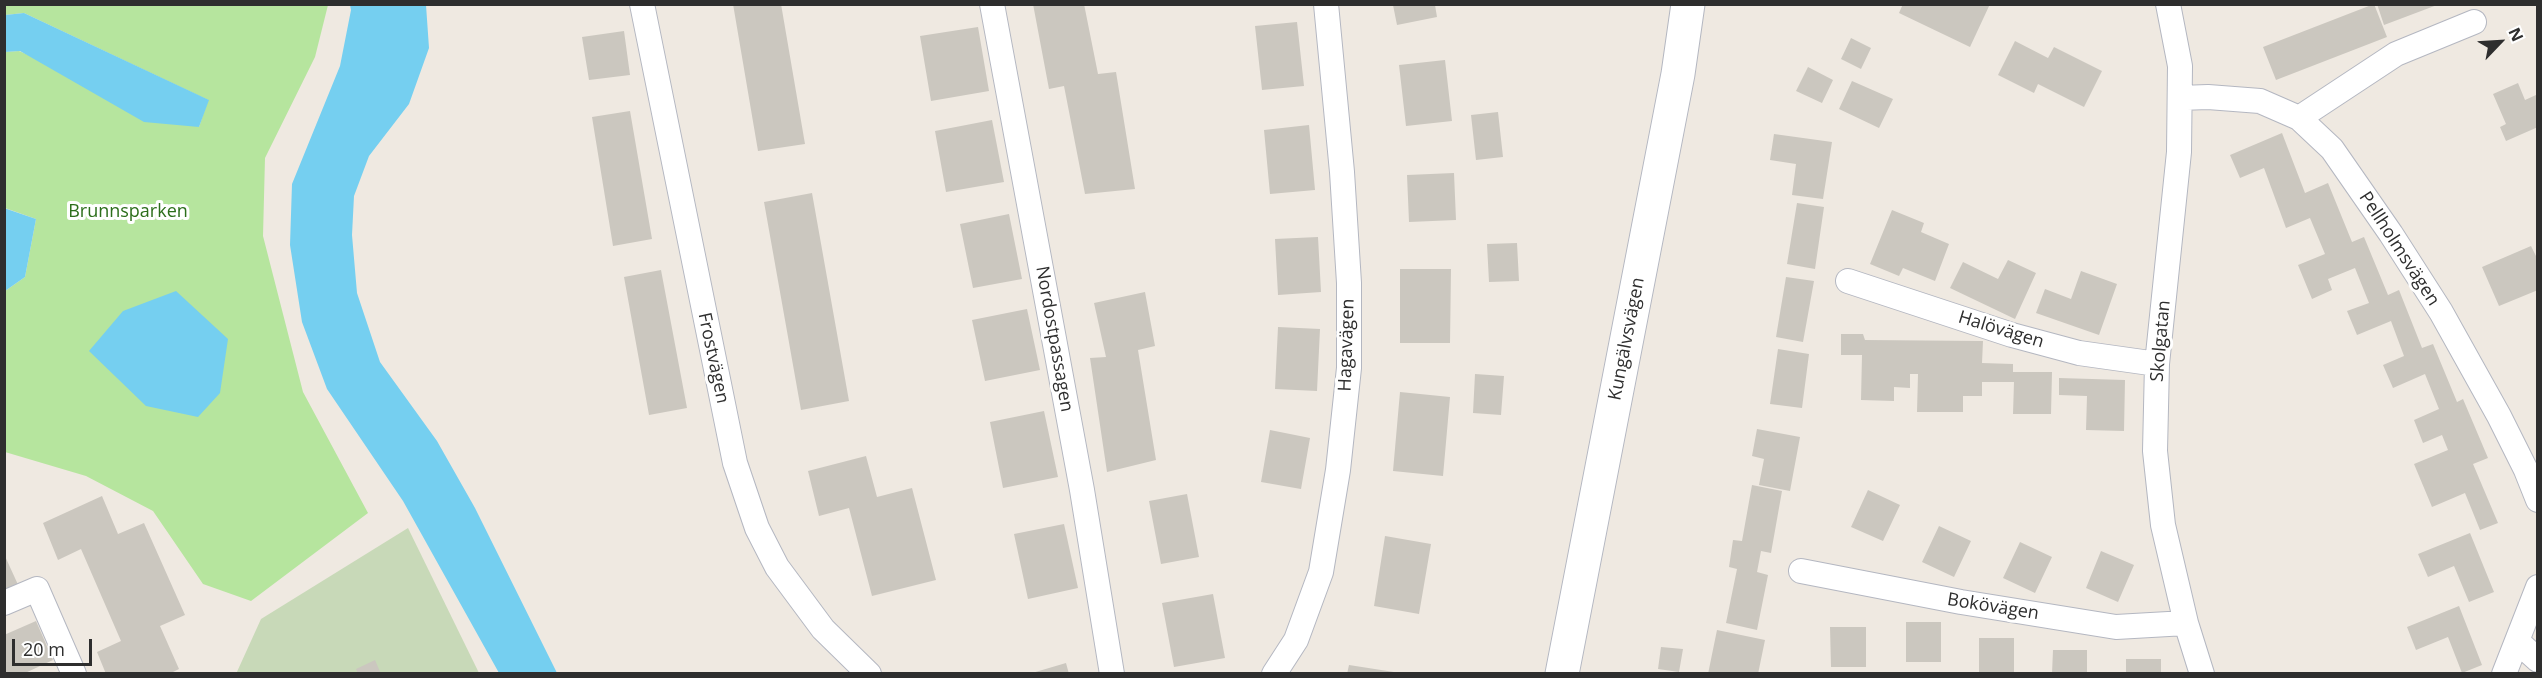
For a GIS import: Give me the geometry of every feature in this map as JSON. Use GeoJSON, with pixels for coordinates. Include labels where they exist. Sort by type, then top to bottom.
{"type":"FeatureCollection","features":[{"type":"Feature","properties":{"kind":"main road","name":"Kungälvsvägen"},"geometry":{"type":"LineString","coordinates":[[1562,674],[1678,74],[1688,4]]}},
{"type":"Feature","properties":{"kind":"street","name":"Frostvägen"},"geometry":{"type":"LineString","coordinates":[[642,4],[735,463],[757,528],[777,567],[823,629],[869,674]]}},
{"type":"Feature","properties":{"kind":"street","name":"Nordostpassagen"},"geometry":{"type":"LineString","coordinates":[[992,4],[1082,490],[1112,674]]}},
{"type":"Feature","properties":{"kind":"street","name":"Hagavägen"},"geometry":{"type":"LineString","coordinates":[[1274,674],[1296,640],[1321,572],[1338,470],[1349,368],[1349,283],[1342,172],[1326,4]]}},
{"type":"Feature","properties":{"kind":"street","name":"Skolgatan"},"geometry":{"type":"LineString","coordinates":[[2168,4],[2180,66],[2180,152],[2157,364],[2155,451],[2163,525],[2186,623],[2202,674]]}},
{"type":"Feature","properties":{"kind":"street"},"geometry":{"type":"LineString","coordinates":[[2299,118],[2396,54],[2474,22]]}},
{"type":"Feature","properties":{"kind":"street","name":"Pellholmsvägen"},"geometry":{"type":"LineString","coordinates":[[2180,98],[2208,97],[2260,101],[2299,118],[2332,149],[2391,234],[2434,302],[2499,416],[2538,500]]}},
{"type":"Feature","properties":{"kind":"street","name":"Halövägen"},"geometry":{"type":"LineString","coordinates":[[1848,281],[2012,335],[2079,353],[2157,364]]}},
{"type":"Feature","properties":{"kind":"street","name":"Bokövägen"},"geometry":{"type":"LineString","coordinates":[[1801,571],[1961,602],[2116,627],[2186,623]]}},
{"type":"Feature","properties":{"kind":"street"},"geometry":{"type":"LineString","coordinates":[[2504,674],[2538,587]]}},
{"type":"Feature","properties":{"kind":"street"},"geometry":{"type":"LineString","coordinates":[[4,603],[37,589],[74,674]]}},
{"type":"Feature","properties":{"kind":"street"},"geometry":{"type":"LineString","coordinates":[[2518,642],[2538,660]]}},
{"type":"Feature","properties":{"kind":"green space","name":"Brunnsparken"},"geometry":{"type":"Polygon","coordinates":[[[5,5],[328,5],[315,57],[265,158],[263,236],[303,392],[368,513],[251,601],[203,584],[153,511],[86,476],[5,452],[5,291],[25,277],[36,219],[5,208],[4,52],[19,51],[199,127],[208,100],[24,13],[5,15],[5,5]]]}},
{"type":"Feature","properties":{"kind":"green space"},"geometry":{"type":"Polygon","coordinates":[[[408,528],[479,673],[236,674],[261,619],[408,528]]]}},
{"type":"Feature","properties":{"kind":"water"},"geometry":{"type":"Polygon","coordinates":[[[350,5],[426,5],[429,48],[409,104],[369,156],[354,196],[352,235],[357,293],[380,362],[437,441],[475,508],[557,673],[499,673],[403,501],[327,389],[302,322],[290,245],[292,184],[340,66],[350,5]]]}},
{"type":"Feature","properties":{"kind":"water"},"geometry":{"type":"Polygon","coordinates":[[[24,13],[209,100],[199,127],[144,122],[20,51],[5,52],[5,15],[24,13]]]}},
{"type":"Feature","properties":{"kind":"water"},"geometry":{"type":"Polygon","coordinates":[[[4,208],[36,219],[25,277],[5,291],[4,208]]]}},
{"type":"Feature","properties":{"kind":"water"},"geometry":{"type":"Polygon","coordinates":[[[176,291],[228,339],[220,393],[198,417],[146,406],[89,351],[123,311],[176,291]]]}},
{"type":"Feature","properties":{"kind":"building"},"geometry":{"type":"Polygon","coordinates":[[[733,4],[781,4],[805,144],[758,151],[733,4]]]}},
{"type":"Feature","properties":{"kind":"building"},"geometry":{"type":"Polygon","coordinates":[[[1033,4],[1084,4],[1098,74],[1116,72],[1135,189],[1085,194],[1064,86],[1049,89],[1033,4]]]}},
{"type":"Feature","properties":{"kind":"building"},"geometry":{"type":"Polygon","coordinates":[[[1903,4],[1990,4],[1970,47],[1899,13],[1903,4]]]}},
{"type":"Feature","properties":{"kind":"building"},"geometry":{"type":"Polygon","coordinates":[[[2374,4],[2387,37],[2276,80],[2263,47],[2374,4]]]}},
{"type":"Feature","properties":{"kind":"building"},"geometry":{"type":"Polygon","coordinates":[[[2377,4],[2437,4],[2437,5],[2384,25],[2377,4]]]}},
{"type":"Feature","properties":{"kind":"building"},"geometry":{"type":"Polygon","coordinates":[[[1393,5],[1435,5],[1437,17],[1397,25],[1393,5]]]}},
{"type":"Feature","properties":{"kind":"building"},"geometry":{"type":"Polygon","coordinates":[[[1297,22],[1304,86],[1262,90],[1255,26],[1297,22]]]}},
{"type":"Feature","properties":{"kind":"building"},"geometry":{"type":"Polygon","coordinates":[[[978,27],[989,91],[931,101],[920,36],[978,27]]]}},
{"type":"Feature","properties":{"kind":"building"},"geometry":{"type":"Polygon","coordinates":[[[624,31],[630,75],[589,80],[582,37],[624,31]]]}},
{"type":"Feature","properties":{"kind":"building"},"geometry":{"type":"Polygon","coordinates":[[[1851,38],[1871,48],[1861,69],[1841,59],[1851,38]]]}},
{"type":"Feature","properties":{"kind":"building"},"geometry":{"type":"Polygon","coordinates":[[[2015,41],[2048,58],[2054,47],[2102,71],[2084,107],[2038,84],[2034,93],[1998,75],[2015,41]]]}},
{"type":"Feature","properties":{"kind":"building"},"geometry":{"type":"Polygon","coordinates":[[[1445,60],[1452,121],[1406,126],[1399,65],[1445,60]]]}},
{"type":"Feature","properties":{"kind":"building"},"geometry":{"type":"Polygon","coordinates":[[[1808,67],[1833,80],[1822,103],[1796,91],[1808,67]]]}},
{"type":"Feature","properties":{"kind":"building"},"geometry":{"type":"Polygon","coordinates":[[[1852,81],[1893,99],[1879,128],[1839,109],[1852,81]]]}},
{"type":"Feature","properties":{"kind":"building"},"geometry":{"type":"Polygon","coordinates":[[[2518,83],[2525,100],[2536,95],[2538,127],[2506,141],[2500,127],[2506,124],[2493,94],[2518,83]]]}},
{"type":"Feature","properties":{"kind":"building"},"geometry":{"type":"Polygon","coordinates":[[[630,111],[652,239],[613,246],[592,117],[630,111]]]}},
{"type":"Feature","properties":{"kind":"building"},"geometry":{"type":"Polygon","coordinates":[[[1498,112],[1503,157],[1476,160],[1471,115],[1498,112]]]}},
{"type":"Feature","properties":{"kind":"building"},"geometry":{"type":"Polygon","coordinates":[[[992,120],[1004,182],[946,192],[935,131],[992,120]]]}},
{"type":"Feature","properties":{"kind":"building"},"geometry":{"type":"Polygon","coordinates":[[[1309,125],[1315,190],[1270,194],[1264,130],[1309,125]]]}},
{"type":"Feature","properties":{"kind":"building"},"geometry":{"type":"Polygon","coordinates":[[[2282,133],[2305,193],[2328,183],[2352,242],[2364,237],[2388,295],[2399,290],[2422,348],[2433,344],[2457,402],[2463,399],[2488,458],[2473,464],[2498,523],[2480,530],[2465,493],[2432,507],[2414,464],[2448,450],[2442,435],[2423,443],[2414,420],[2439,409],[2425,374],[2393,388],[2383,365],[2404,356],[2391,321],[2357,335],[2347,311],[2369,303],[2355,268],[2328,279],[2332,290],[2312,299],[2298,265],[2325,254],[2310,218],[2286,228],[2264,168],[2240,178],[2230,155],[2282,133]]]}},
{"type":"Feature","properties":{"kind":"building"},"geometry":{"type":"Polygon","coordinates":[[[1774,134],[1832,142],[1823,199],[1792,195],[1796,164],[1770,160],[1774,134]]]}},
{"type":"Feature","properties":{"kind":"building"},"geometry":{"type":"Polygon","coordinates":[[[1454,173],[1456,220],[1409,222],[1407,175],[1454,173]]]}},
{"type":"Feature","properties":{"kind":"building"},"geometry":{"type":"Polygon","coordinates":[[[812,193],[849,401],[801,410],[764,202],[812,193]]]}},
{"type":"Feature","properties":{"kind":"building"},"geometry":{"type":"Polygon","coordinates":[[[1797,203],[1824,207],[1815,269],[1787,264],[1797,203]]]}},
{"type":"Feature","properties":{"kind":"building"},"geometry":{"type":"Polygon","coordinates":[[[1892,210],[1924,223],[1921,232],[1949,244],[1935,281],[1903,268],[1899,276],[1870,264],[1892,210]]]}},
{"type":"Feature","properties":{"kind":"building"},"geometry":{"type":"Polygon","coordinates":[[[1009,214],[1022,279],[973,288],[960,224],[1009,214]]]}},
{"type":"Feature","properties":{"kind":"building"},"geometry":{"type":"Polygon","coordinates":[[[1318,237],[1321,292],[1278,295],[1275,239],[1318,237]]]}},
{"type":"Feature","properties":{"kind":"building"},"geometry":{"type":"Polygon","coordinates":[[[1517,243],[1519,281],[1489,282],[1487,244],[1517,243]]]}},
{"type":"Feature","properties":{"kind":"building"},"geometry":{"type":"Polygon","coordinates":[[[2531,246],[2538,260],[2538,290],[2499,306],[2482,267],[2531,246]]]}},
{"type":"Feature","properties":{"kind":"building"},"geometry":{"type":"Polygon","coordinates":[[[2008,260],[2036,273],[2015,319],[1950,288],[1963,262],[1998,279],[2008,260]]]}},
{"type":"Feature","properties":{"kind":"building"},"geometry":{"type":"Polygon","coordinates":[[[1400,269],[1451,269],[1450,343],[1400,343],[1400,269]]]}},
{"type":"Feature","properties":{"kind":"building"},"geometry":{"type":"Polygon","coordinates":[[[661,270],[687,408],[649,415],[624,277],[661,270]]]}},
{"type":"Feature","properties":{"kind":"building"},"geometry":{"type":"Polygon","coordinates":[[[2081,271],[2117,284],[2099,335],[2036,313],[2045,289],[2071,299],[2081,271]]]}},
{"type":"Feature","properties":{"kind":"building"},"geometry":{"type":"Polygon","coordinates":[[[1786,277],[1814,281],[1803,342],[1776,337],[1786,277]]]}},
{"type":"Feature","properties":{"kind":"building"},"geometry":{"type":"Polygon","coordinates":[[[1145,292],[1155,346],[1138,350],[1156,460],[1107,472],[1090,358],[1106,357],[1094,303],[1145,292]]]}},
{"type":"Feature","properties":{"kind":"building"},"geometry":{"type":"Polygon","coordinates":[[[1027,309],[1040,370],[985,381],[972,320],[1027,309]]]}},
{"type":"Feature","properties":{"kind":"building"},"geometry":{"type":"Polygon","coordinates":[[[1278,327],[1320,329],[1317,391],[1275,389],[1278,327]]]}},
{"type":"Feature","properties":{"kind":"building"},"geometry":{"type":"Polygon","coordinates":[[[1841,334],[1863,334],[1865,340],[1983,341],[1982,363],[2013,364],[2013,372],[2052,372],[2051,414],[2013,414],[2014,382],[1982,382],[1982,396],[1963,396],[1963,412],[1917,412],[1918,374],[1910,374],[1910,388],[1894,387],[1894,401],[1861,400],[1862,355],[1841,355],[1841,334]]]}},
{"type":"Feature","properties":{"kind":"building"},"geometry":{"type":"Polygon","coordinates":[[[1778,349],[1809,354],[1802,408],[1770,404],[1778,349]]]}},
{"type":"Feature","properties":{"kind":"building"},"geometry":{"type":"Polygon","coordinates":[[[1475,374],[1504,376],[1501,415],[1473,413],[1475,374]]]}},
{"type":"Feature","properties":{"kind":"building"},"geometry":{"type":"Polygon","coordinates":[[[2059,378],[2125,380],[2124,431],[2086,430],[2087,396],[2059,395],[2059,378]]]}},
{"type":"Feature","properties":{"kind":"building"},"geometry":{"type":"Polygon","coordinates":[[[1400,392],[1450,397],[1443,476],[1393,471],[1400,392]]]}},
{"type":"Feature","properties":{"kind":"building"},"geometry":{"type":"Polygon","coordinates":[[[1044,411],[1058,477],[1003,488],[990,422],[1044,411]]]}},
{"type":"Feature","properties":{"kind":"building"},"geometry":{"type":"Polygon","coordinates":[[[1757,429],[1800,437],[1790,491],[1759,485],[1764,459],[1752,456],[1757,429]]]}},
{"type":"Feature","properties":{"kind":"building"},"geometry":{"type":"Polygon","coordinates":[[[1270,430],[1310,438],[1301,489],[1261,482],[1270,430]]]}},
{"type":"Feature","properties":{"kind":"building"},"geometry":{"type":"Polygon","coordinates":[[[866,456],[877,497],[912,488],[936,580],[872,596],[849,508],[819,516],[808,471],[866,456]]]}},
{"type":"Feature","properties":{"kind":"building"},"geometry":{"type":"Polygon","coordinates":[[[1752,485],[1782,491],[1771,553],[1761,551],[1757,572],[1768,575],[1757,630],[1726,623],[1737,569],[1729,567],[1733,540],[1742,541],[1752,485]]]}},
{"type":"Feature","properties":{"kind":"building"},"geometry":{"type":"Polygon","coordinates":[[[1868,490],[1900,505],[1883,541],[1851,527],[1868,490]]]}},
{"type":"Feature","properties":{"kind":"building"},"geometry":{"type":"Polygon","coordinates":[[[1187,494],[1199,557],[1161,564],[1149,501],[1187,494]]]}},
{"type":"Feature","properties":{"kind":"building"},"geometry":{"type":"Polygon","coordinates":[[[102,496],[118,534],[144,523],[185,615],[160,626],[179,669],[169,674],[106,674],[97,652],[121,641],[81,549],[58,560],[43,523],[102,496]]]}},
{"type":"Feature","properties":{"kind":"building"},"geometry":{"type":"Polygon","coordinates":[[[1064,524],[1078,588],[1028,599],[1014,534],[1064,524]]]}},
{"type":"Feature","properties":{"kind":"building"},"geometry":{"type":"Polygon","coordinates":[[[1939,526],[1971,541],[1954,577],[1922,562],[1939,526]]]}},
{"type":"Feature","properties":{"kind":"building"},"geometry":{"type":"Polygon","coordinates":[[[2470,533],[2494,592],[2469,602],[2454,566],[2428,577],[2418,554],[2470,533]]]}},
{"type":"Feature","properties":{"kind":"building"},"geometry":{"type":"Polygon","coordinates":[[[1385,536],[1431,544],[1419,614],[1374,606],[1385,536]]]}},
{"type":"Feature","properties":{"kind":"building"},"geometry":{"type":"Polygon","coordinates":[[[2020,542],[2052,557],[2035,593],[2003,578],[2020,542]]]}},
{"type":"Feature","properties":{"kind":"building"},"geometry":{"type":"Polygon","coordinates":[[[2101,551],[2134,565],[2118,602],[2086,588],[2101,551]]]}},
{"type":"Feature","properties":{"kind":"building"},"geometry":{"type":"Polygon","coordinates":[[[4,554],[20,589],[4,596],[4,554]]]}},
{"type":"Feature","properties":{"kind":"building"},"geometry":{"type":"Polygon","coordinates":[[[1213,594],[1225,658],[1174,667],[1162,603],[1213,594]]]}},
{"type":"Feature","properties":{"kind":"building"},"geometry":{"type":"Polygon","coordinates":[[[2459,606],[2482,665],[2462,673],[2448,637],[2416,650],[2407,627],[2459,606]]]}},
{"type":"Feature","properties":{"kind":"building"},"geometry":{"type":"Polygon","coordinates":[[[36,621],[53,660],[23,674],[4,674],[4,635],[36,621]]]}},
{"type":"Feature","properties":{"kind":"building"},"geometry":{"type":"Polygon","coordinates":[[[1906,622],[1941,622],[1941,662],[1906,662],[1906,622]]]}},
{"type":"Feature","properties":{"kind":"building"},"geometry":{"type":"Polygon","coordinates":[[[1830,627],[1866,627],[1866,667],[1831,667],[1830,627]]]}},
{"type":"Feature","properties":{"kind":"building"},"geometry":{"type":"Polygon","coordinates":[[[1717,630],[1765,640],[1758,674],[1708,674],[1717,630]]]}},
{"type":"Feature","properties":{"kind":"building"},"geometry":{"type":"Polygon","coordinates":[[[1979,638],[2014,638],[2014,674],[1979,674],[1979,638]]]}},
{"type":"Feature","properties":{"kind":"building"},"geometry":{"type":"Polygon","coordinates":[[[1661,647],[1683,649],[1679,672],[1658,669],[1661,647]]]}},
{"type":"Feature","properties":{"kind":"building"},"geometry":{"type":"Polygon","coordinates":[[[2053,650],[2087,650],[2087,674],[2052,674],[2053,650]]]}},
{"type":"Feature","properties":{"kind":"building"},"geometry":{"type":"Polygon","coordinates":[[[2126,659],[2161,659],[2161,674],[2126,674],[2126,659]]]}},
{"type":"Feature","properties":{"kind":"building"},"geometry":{"type":"Polygon","coordinates":[[[375,660],[381,674],[358,674],[356,669],[375,660]]]}},
{"type":"Feature","properties":{"kind":"building"},"geometry":{"type":"Polygon","coordinates":[[[1066,663],[1069,674],[1032,674],[1032,673],[1066,663]]]}},
{"type":"Feature","properties":{"kind":"building"},"geometry":{"type":"Polygon","coordinates":[[[1349,665],[1394,672],[1394,674],[1347,674],[1349,665]]]}}]}
